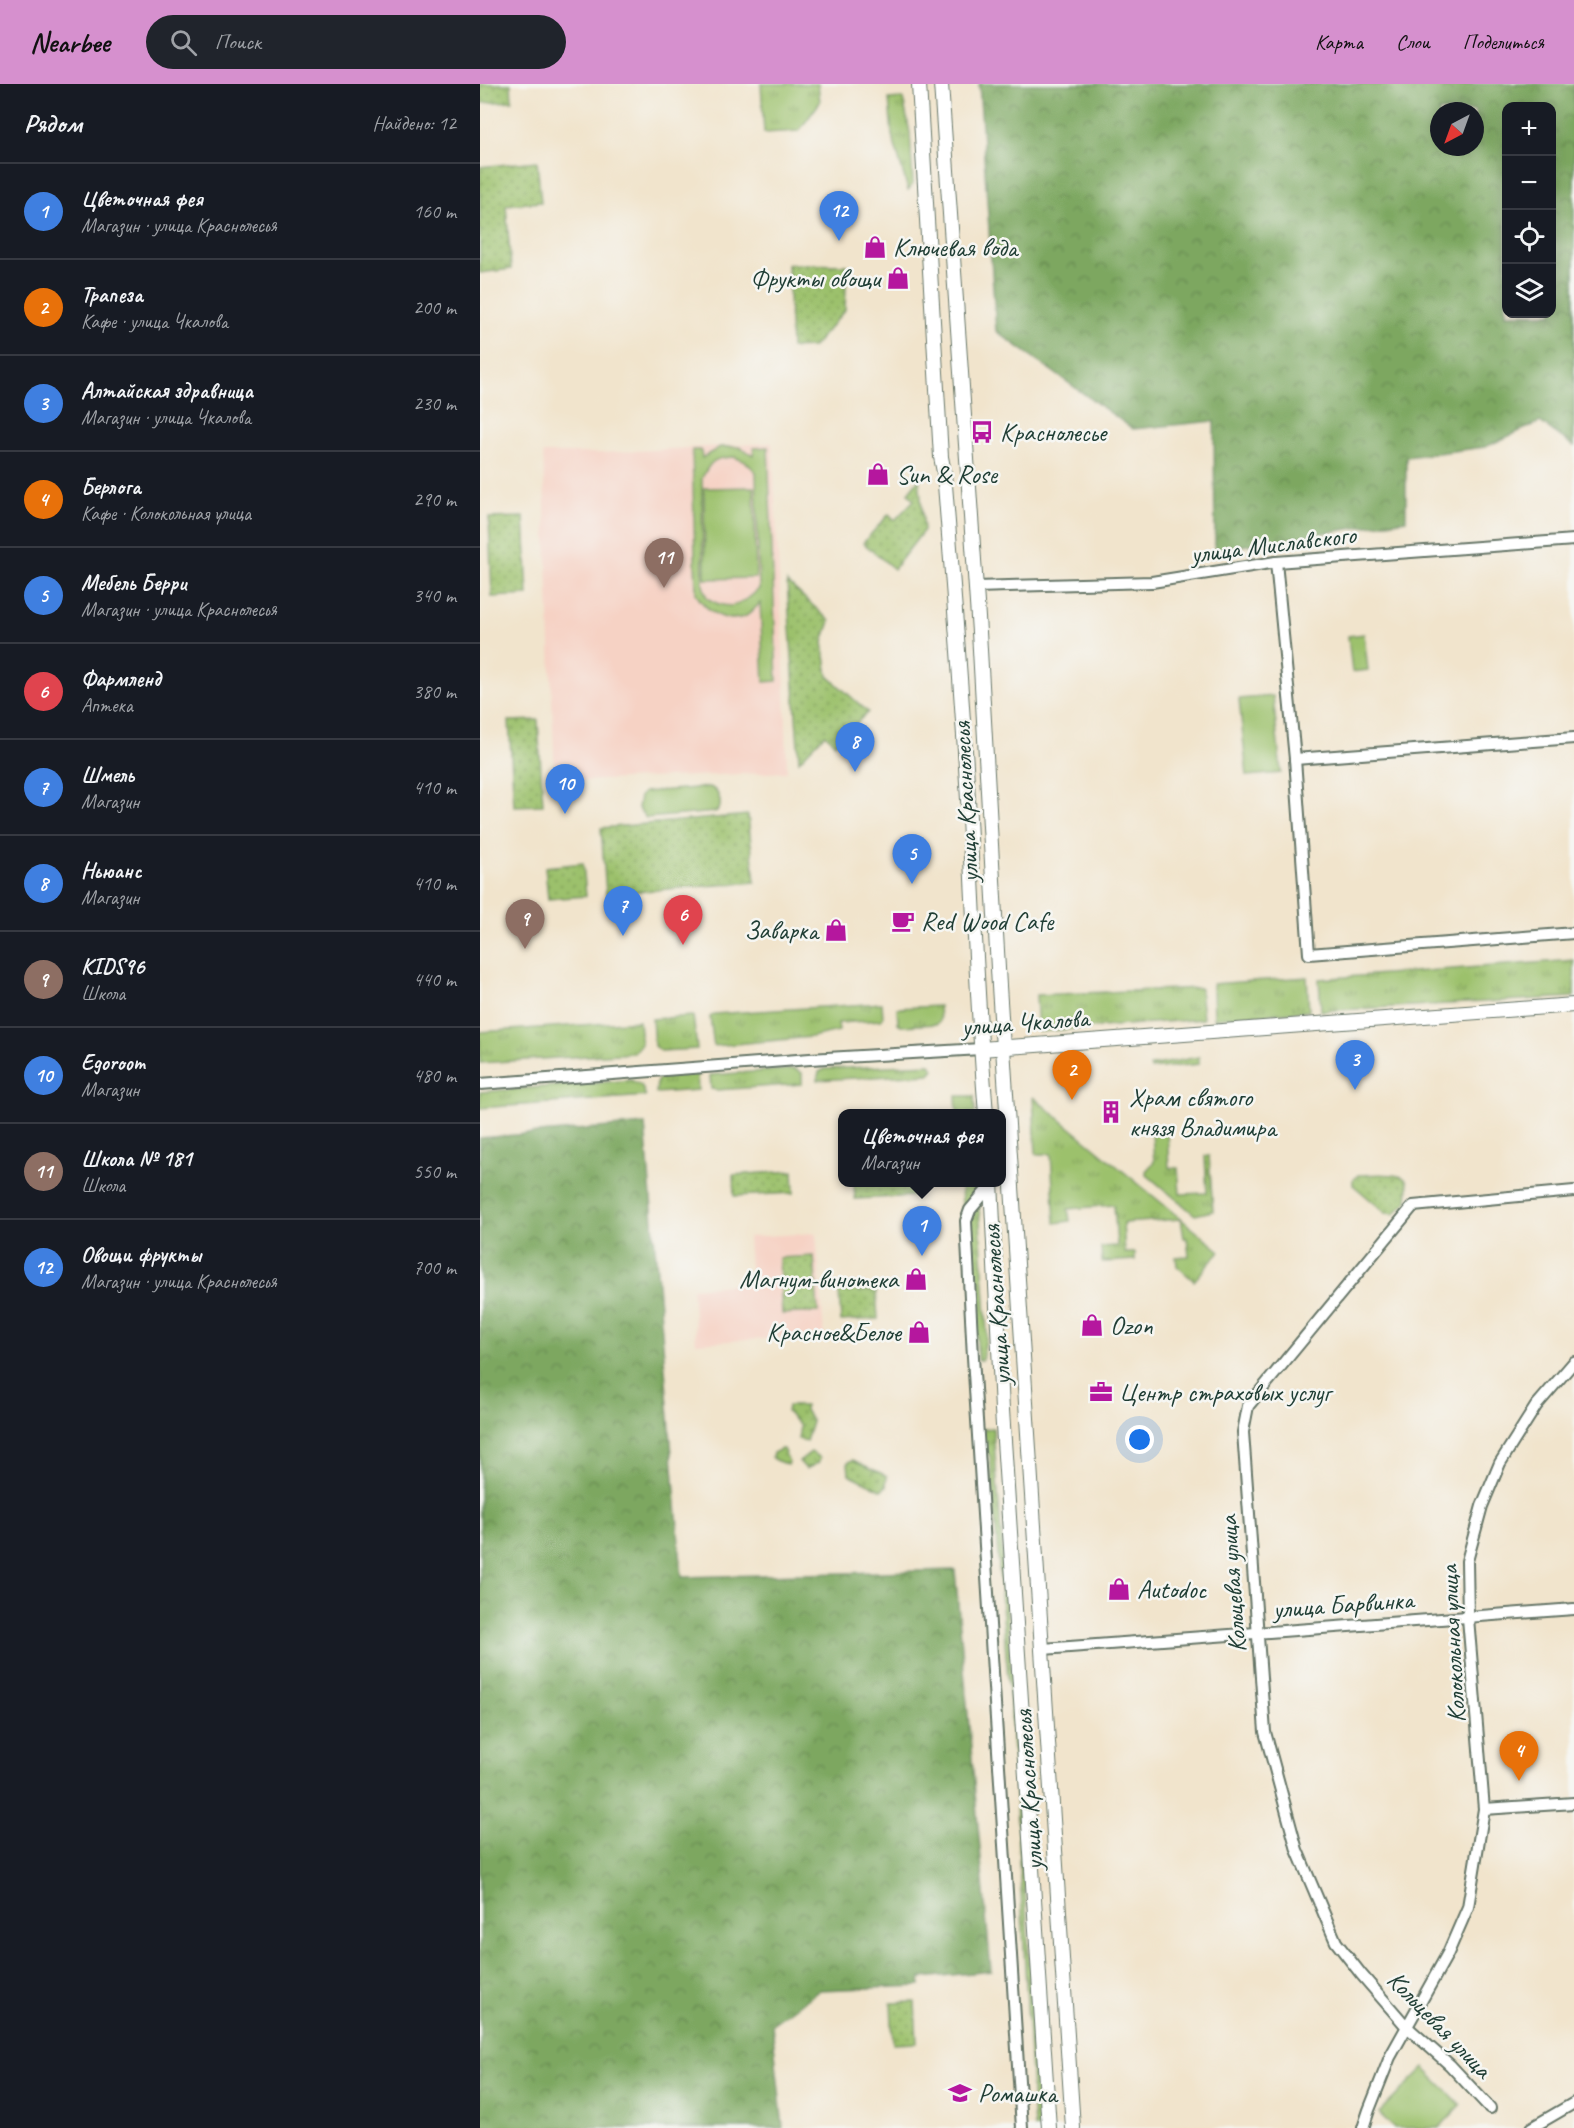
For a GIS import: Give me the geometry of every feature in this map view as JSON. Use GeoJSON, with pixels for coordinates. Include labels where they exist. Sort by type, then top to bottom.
{"type":"FeatureCollection","features":[{"type":"Feature","properties":{"kind":"street","name":"улица Краснолесья"},"geometry":{"type":"LineString","coordinates":[[919,84],[941,457],[954,598],[969,816],[986,1109]]}},
{"type":"Feature","properties":{"kind":"street","name":"улица Краснолесья"},"geometry":{"type":"LineString","coordinates":[[941,84],[976,587],[1073,2128]]}},
{"type":"Feature","properties":{"kind":"street"},"geometry":{"type":"LineString","coordinates":[[941,457],[967,455]]}},
{"type":"Feature","properties":{"kind":"street","name":"улица Миславского"},"geometry":{"type":"LineString","coordinates":[[976,587],[1152,582],[1276,562],[1574,540]]}},
{"type":"Feature","properties":{"kind":"street"},"geometry":{"type":"LineString","coordinates":[[1276,562],[1295,759],[1309,954],[1574,933]]}},
{"type":"Feature","properties":{"kind":"street"},"geometry":{"type":"LineString","coordinates":[[1295,759],[1574,738]]}},
{"type":"Feature","properties":{"kind":"street","name":"улица Чкалова"},"geometry":{"type":"LineString","coordinates":[[480,1084],[1574,1005]]}},
{"type":"Feature","properties":{"kind":"street","name":"улица Краснолесья"},"geometry":{"type":"LineString","coordinates":[[989,1187],[970,1210],[966,1221],[976,1414],[1022,2128]]}},
{"type":"Feature","properties":{"kind":"street","name":"улица Краснолесья"},"geometry":{"type":"LineString","coordinates":[[991,1187],[1002,1410],[1049,2128]]}},
{"type":"Feature","properties":{"kind":"street","name":"Кольцевая улица"},"geometry":{"type":"LineString","coordinates":[[1490,2108],[1450,2065],[1406,2026],[1336,1942],[1297,1850],[1265,1732],[1243,1432],[1248,1406],[1413,1206],[1574,1191]]}},
{"type":"Feature","properties":{"kind":"street","name":"Колокольная улица"},"geometry":{"type":"LineString","coordinates":[[1363,2128],[1386,2068],[1406,2026],[1448,1953],[1468,1907],[1484,1809],[1468,1618],[1467,1561],[1482,1506],[1500,1463],[1536,1406],[1574,1362]]}},
{"type":"Feature","properties":{"kind":"street","name":"улица Барвинка"},"geometry":{"type":"LineString","coordinates":[[1043,1649],[1574,1609]]}},
{"type":"Feature","properties":{"kind":"street"},"geometry":{"type":"LineString","coordinates":[[1484,1809],[1574,1803]]}},
{"type":"Feature","properties":{"kind":"street"},"geometry":{"type":"LineString","coordinates":[[1532,2128],[1574,2103]]}},
{"type":"Feature","properties":{"kind":"shaded area"},"geometry":{"type":"Polygon","coordinates":[[[772,443],[787,772],[555,782],[543,453],[602,453],[772,443]]]}},
{"type":"Feature","properties":{"kind":"shaded area"},"geometry":{"type":"Polygon","coordinates":[[[816,1233],[824,1335],[696,1343],[692,1288],[751,1283],[748,1237],[816,1233]]]}},
{"type":"Feature","properties":{"kind":"green space"},"geometry":{"type":"Polygon","coordinates":[[[480,84],[511,84],[512,101],[480,103],[480,84]]]}},
{"type":"Feature","properties":{"kind":"green space"},"geometry":{"type":"Polygon","coordinates":[[[761,84],[818,84],[820,102],[799,131],[764,133],[761,84]]]}},
{"type":"Feature","properties":{"kind":"green space"},"geometry":{"type":"Polygon","coordinates":[[[979,84],[1574,84],[1574,446],[1540,422],[1485,447],[1406,457],[1406,520],[1215,550],[1214,421],[1133,429],[996,331],[979,84]]]}},
{"type":"Feature","properties":{"kind":"green space"},"geometry":{"type":"Polygon","coordinates":[[[903,98],[910,133],[913,184],[908,190],[892,135],[889,99],[903,98]]]}},
{"type":"Feature","properties":{"kind":"green space"},"geometry":{"type":"Polygon","coordinates":[[[537,161],[541,202],[506,205],[511,269],[480,273],[480,167],[537,161]]]}},
{"type":"Feature","properties":{"kind":"green space"},"geometry":{"type":"Polygon","coordinates":[[[788,264],[847,265],[845,310],[813,347],[791,348],[788,264]]]}},
{"type":"Feature","properties":{"kind":"green space"},"geometry":{"type":"Polygon","coordinates":[[[720,447],[739,447],[753,455],[754,448],[768,447],[777,681],[764,682],[760,603],[746,616],[731,619],[711,611],[696,594],[692,450],[701,450],[702,458],[720,447]],[[734,457],[717,459],[708,467],[702,478],[703,585],[707,598],[728,606],[746,600],[759,589],[756,472],[746,462],[734,457]]]}},
{"type":"Feature","properties":{"kind":"green space"},"geometry":{"type":"Polygon","coordinates":[[[919,479],[924,530],[894,569],[863,543],[889,514],[895,520],[914,500],[908,493],[919,479]]]}},
{"type":"Feature","properties":{"kind":"green space"},"geometry":{"type":"Polygon","coordinates":[[[754,487],[756,578],[705,579],[704,488],[754,487]]]}},
{"type":"Feature","properties":{"kind":"green space"},"geometry":{"type":"Polygon","coordinates":[[[524,517],[528,595],[492,597],[489,518],[524,517]]]}},
{"type":"Feature","properties":{"kind":"green space"},"geometry":{"type":"Polygon","coordinates":[[[787,582],[830,621],[823,642],[828,676],[868,712],[835,744],[825,734],[799,761],[787,582]]]}},
{"type":"Feature","properties":{"kind":"green space"},"geometry":{"type":"Polygon","coordinates":[[[1364,634],[1368,670],[1352,672],[1348,636],[1364,634]]]}},
{"type":"Feature","properties":{"kind":"green space"},"geometry":{"type":"Polygon","coordinates":[[[1273,696],[1281,773],[1247,776],[1239,699],[1273,696]]]}},
{"type":"Feature","properties":{"kind":"green space"},"geometry":{"type":"Polygon","coordinates":[[[538,720],[543,805],[514,806],[509,721],[538,720]]]}},
{"type":"Feature","properties":{"kind":"green space"},"geometry":{"type":"Polygon","coordinates":[[[710,787],[717,792],[719,797],[720,807],[716,812],[646,818],[638,808],[640,796],[644,792],[710,787]]]}},
{"type":"Feature","properties":{"kind":"green space"},"geometry":{"type":"Polygon","coordinates":[[[748,815],[755,882],[606,894],[601,828],[748,815]]]}},
{"type":"Feature","properties":{"kind":"green space"},"geometry":{"type":"Polygon","coordinates":[[[583,863],[586,896],[548,899],[545,867],[583,863]]]}},
{"type":"Feature","properties":{"kind":"green space"},"geometry":{"type":"Polygon","coordinates":[[[1574,960],[1574,997],[1321,1011],[1319,979],[1574,960]]]}},
{"type":"Feature","properties":{"kind":"green space"},"geometry":{"type":"Polygon","coordinates":[[[1307,977],[1309,1011],[1214,1018],[1213,984],[1307,977]]]}},
{"type":"Feature","properties":{"kind":"green space"},"geometry":{"type":"Polygon","coordinates":[[[1200,988],[1203,1019],[1038,1032],[1036,995],[1200,988]]]}},
{"type":"Feature","properties":{"kind":"green space"},"geometry":{"type":"Polygon","coordinates":[[[882,1003],[883,1018],[881,1020],[838,1023],[839,1031],[811,1037],[714,1046],[710,1017],[714,1014],[882,1003]]]}},
{"type":"Feature","properties":{"kind":"green space"},"geometry":{"type":"Polygon","coordinates":[[[939,1006],[940,1021],[937,1024],[902,1026],[898,1023],[897,1008],[939,1006]]]}},
{"type":"Feature","properties":{"kind":"green space"},"geometry":{"type":"Polygon","coordinates":[[[693,1016],[697,1049],[661,1051],[654,1046],[652,1019],[693,1016]]]}},
{"type":"Feature","properties":{"kind":"green space"},"geometry":{"type":"Polygon","coordinates":[[[639,1021],[641,1044],[633,1053],[480,1063],[480,1032],[639,1021]]]}},
{"type":"Feature","properties":{"kind":"green space"},"geometry":{"type":"Polygon","coordinates":[[[1199,1057],[1199,1064],[1151,1069],[1150,1066],[1199,1057]]]}},
{"type":"Feature","properties":{"kind":"green space"},"geometry":{"type":"Polygon","coordinates":[[[930,1064],[934,1069],[930,1074],[817,1080],[819,1072],[825,1069],[930,1064]]]}},
{"type":"Feature","properties":{"kind":"green space"},"geometry":{"type":"Polygon","coordinates":[[[794,1069],[802,1073],[802,1084],[711,1089],[710,1075],[794,1069]]]}},
{"type":"Feature","properties":{"kind":"green space"},"geometry":{"type":"Polygon","coordinates":[[[697,1074],[698,1090],[656,1093],[657,1081],[661,1078],[697,1074]]]}},
{"type":"Feature","properties":{"kind":"green space"},"geometry":{"type":"Polygon","coordinates":[[[631,1080],[641,1085],[646,1096],[480,1108],[480,1092],[631,1080]]]}},
{"type":"Feature","properties":{"kind":"green space"},"geometry":{"type":"Polygon","coordinates":[[[956,1096],[974,1096],[975,1109],[957,1109],[956,1096]]]}},
{"type":"Feature","properties":{"kind":"green space"},"geometry":{"type":"Polygon","coordinates":[[[1033,1097],[1220,1251],[1194,1281],[1177,1266],[1176,1257],[1189,1256],[1187,1238],[1184,1238],[1181,1219],[1123,1223],[1125,1253],[1135,1253],[1135,1260],[1102,1262],[1101,1247],[1117,1246],[1114,1205],[1068,1209],[1070,1221],[1055,1223],[1051,1154],[1036,1154],[1033,1097]]]}},
{"type":"Feature","properties":{"kind":"green space"},"geometry":{"type":"Polygon","coordinates":[[[645,1124],[682,1577],[955,1570],[991,1971],[921,1978],[920,1986],[820,1990],[772,2024],[783,2128],[480,2128],[480,1138],[645,1124]]]}},
{"type":"Feature","properties":{"kind":"green space"},"geometry":{"type":"Polygon","coordinates":[[[1167,1132],[1169,1168],[1178,1168],[1180,1194],[1207,1193],[1205,1156],[1209,1156],[1213,1211],[1195,1215],[1147,1175],[1146,1171],[1154,1162],[1152,1133],[1167,1132]]]}},
{"type":"Feature","properties":{"kind":"green space"},"geometry":{"type":"Polygon","coordinates":[[[793,1171],[794,1193],[734,1196],[733,1175],[793,1171]]]}},
{"type":"Feature","properties":{"kind":"green space"},"geometry":{"type":"Polygon","coordinates":[[[1358,1175],[1400,1176],[1407,1182],[1407,1202],[1394,1214],[1386,1213],[1353,1185],[1353,1180],[1358,1175]]]}},
{"type":"Feature","properties":{"kind":"green space"},"geometry":{"type":"Polygon","coordinates":[[[854,1187],[916,1187],[916,1196],[855,1199],[854,1187]]]}},
{"type":"Feature","properties":{"kind":"green space"},"geometry":{"type":"Polygon","coordinates":[[[961,1187],[977,1187],[968,1202],[962,1207],[961,1187]]]}},
{"type":"Feature","properties":{"kind":"green space"},"geometry":{"type":"Polygon","coordinates":[[[979,1206],[987,1334],[982,1360],[978,1360],[969,1224],[972,1214],[979,1206]]]}},
{"type":"Feature","properties":{"kind":"green space"},"geometry":{"type":"Polygon","coordinates":[[[814,1256],[818,1312],[782,1314],[779,1258],[814,1256]]]}},
{"type":"Feature","properties":{"kind":"green space"},"geometry":{"type":"Polygon","coordinates":[[[876,1290],[878,1319],[841,1321],[839,1292],[876,1290]]]}},
{"type":"Feature","properties":{"kind":"green space"},"geometry":{"type":"Polygon","coordinates":[[[788,1406],[805,1406],[812,1422],[806,1441],[798,1439],[800,1426],[787,1412],[788,1406]]]}},
{"type":"Feature","properties":{"kind":"green space"},"geometry":{"type":"Polygon","coordinates":[[[993,1428],[1015,1716],[1039,2128],[1034,2128],[1011,1716],[990,1456],[984,1449],[983,1429],[993,1428]]]}},
{"type":"Feature","properties":{"kind":"green space"},"geometry":{"type":"Polygon","coordinates":[[[781,1449],[789,1462],[788,1465],[772,1457],[773,1453],[781,1449]]]}},
{"type":"Feature","properties":{"kind":"green space"},"geometry":{"type":"Polygon","coordinates":[[[811,1452],[820,1458],[818,1463],[806,1469],[799,1461],[811,1452]]]}},
{"type":"Feature","properties":{"kind":"green space"},"geometry":{"type":"Polygon","coordinates":[[[853,1460],[887,1476],[886,1486],[881,1490],[849,1474],[848,1462],[853,1460]]]}},
{"type":"Feature","properties":{"kind":"green space"},"geometry":{"type":"Polygon","coordinates":[[[915,2002],[917,2043],[893,2044],[891,2003],[915,2002]]]}},
{"type":"Feature","properties":{"kind":"green space"},"geometry":{"type":"Polygon","coordinates":[[[1424,2068],[1461,2105],[1439,2128],[1394,2128],[1379,2113],[1424,2068]]]}},
{"type":"Feature","properties":{"kind":"place","name":"Овощи фрукты"},"geometry":{"type":"Point","coordinates":[839,241]}},
{"type":"Feature","properties":{"kind":"place","name":"Ключевая вода"},"geometry":{"type":"Point","coordinates":[875,247]}},
{"type":"Feature","properties":{"kind":"place","name":"Фрукты овощи"},"geometry":{"type":"Point","coordinates":[898,278]}},
{"type":"Feature","properties":{"kind":"place","name":"Краснолесье"},"geometry":{"type":"Point","coordinates":[982,432]}},
{"type":"Feature","properties":{"kind":"place","name":"Sun & Rose"},"geometry":{"type":"Point","coordinates":[878,474]}},
{"type":"Feature","properties":{"kind":"place","name":"Школа № 181"},"geometry":{"type":"Point","coordinates":[664,588]}},
{"type":"Feature","properties":{"kind":"place","name":"Ньюанс"},"geometry":{"type":"Point","coordinates":[855,772]}},
{"type":"Feature","properties":{"kind":"place","name":"Egoroom"},"geometry":{"type":"Point","coordinates":[565,814]}},
{"type":"Feature","properties":{"kind":"place","name":"Мебель Берри"},"geometry":{"type":"Point","coordinates":[912,884]}},
{"type":"Feature","properties":{"kind":"place","name":"Red Wood Cafe"},"geometry":{"type":"Point","coordinates":[903,921]}},
{"type":"Feature","properties":{"kind":"place","name":"Заварка"},"geometry":{"type":"Point","coordinates":[836,930]}},
{"type":"Feature","properties":{"kind":"place","name":"Шмель"},"geometry":{"type":"Point","coordinates":[623,936]}},
{"type":"Feature","properties":{"kind":"place","name":"Фармленд"},"geometry":{"type":"Point","coordinates":[683,945]}},
{"type":"Feature","properties":{"kind":"place","name":"KIDS96"},"geometry":{"type":"Point","coordinates":[525,949]}},
{"type":"Feature","properties":{"kind":"place","name":"Алтайская здравница"},"geometry":{"type":"Point","coordinates":[1355,1090]}},
{"type":"Feature","properties":{"kind":"place","name":"Трапеза"},"geometry":{"type":"Point","coordinates":[1072,1100]}},
{"type":"Feature","properties":{"kind":"place","name":"Храм святого князя Владимира"},"geometry":{"type":"Point","coordinates":[1111,1112]}},
{"type":"Feature","properties":{"kind":"place","name":"Цветочная фея"},"geometry":{"type":"Point","coordinates":[922,1256]}},
{"type":"Feature","properties":{"kind":"place","name":"Магнум-винотека"},"geometry":{"type":"Point","coordinates":[916,1279]}},
{"type":"Feature","properties":{"kind":"place","name":"Ozon"},"geometry":{"type":"Point","coordinates":[1092,1325]}},
{"type":"Feature","properties":{"kind":"place","name":"Красное&Белое"},"geometry":{"type":"Point","coordinates":[919,1332]}},
{"type":"Feature","properties":{"kind":"place","name":"Центр страховых услуг"},"geometry":{"type":"Point","coordinates":[1101,1392]}},
{"type":"Feature","properties":{"kind":"place","name":"Autodoc"},"geometry":{"type":"Point","coordinates":[1119,1589]}},
{"type":"Feature","properties":{"kind":"place","name":"Берлога"},"geometry":{"type":"Point","coordinates":[1519,1781]}},
{"type":"Feature","properties":{"kind":"place","name":"Ромашка"},"geometry":{"type":"Point","coordinates":[960,2093]}}]}
